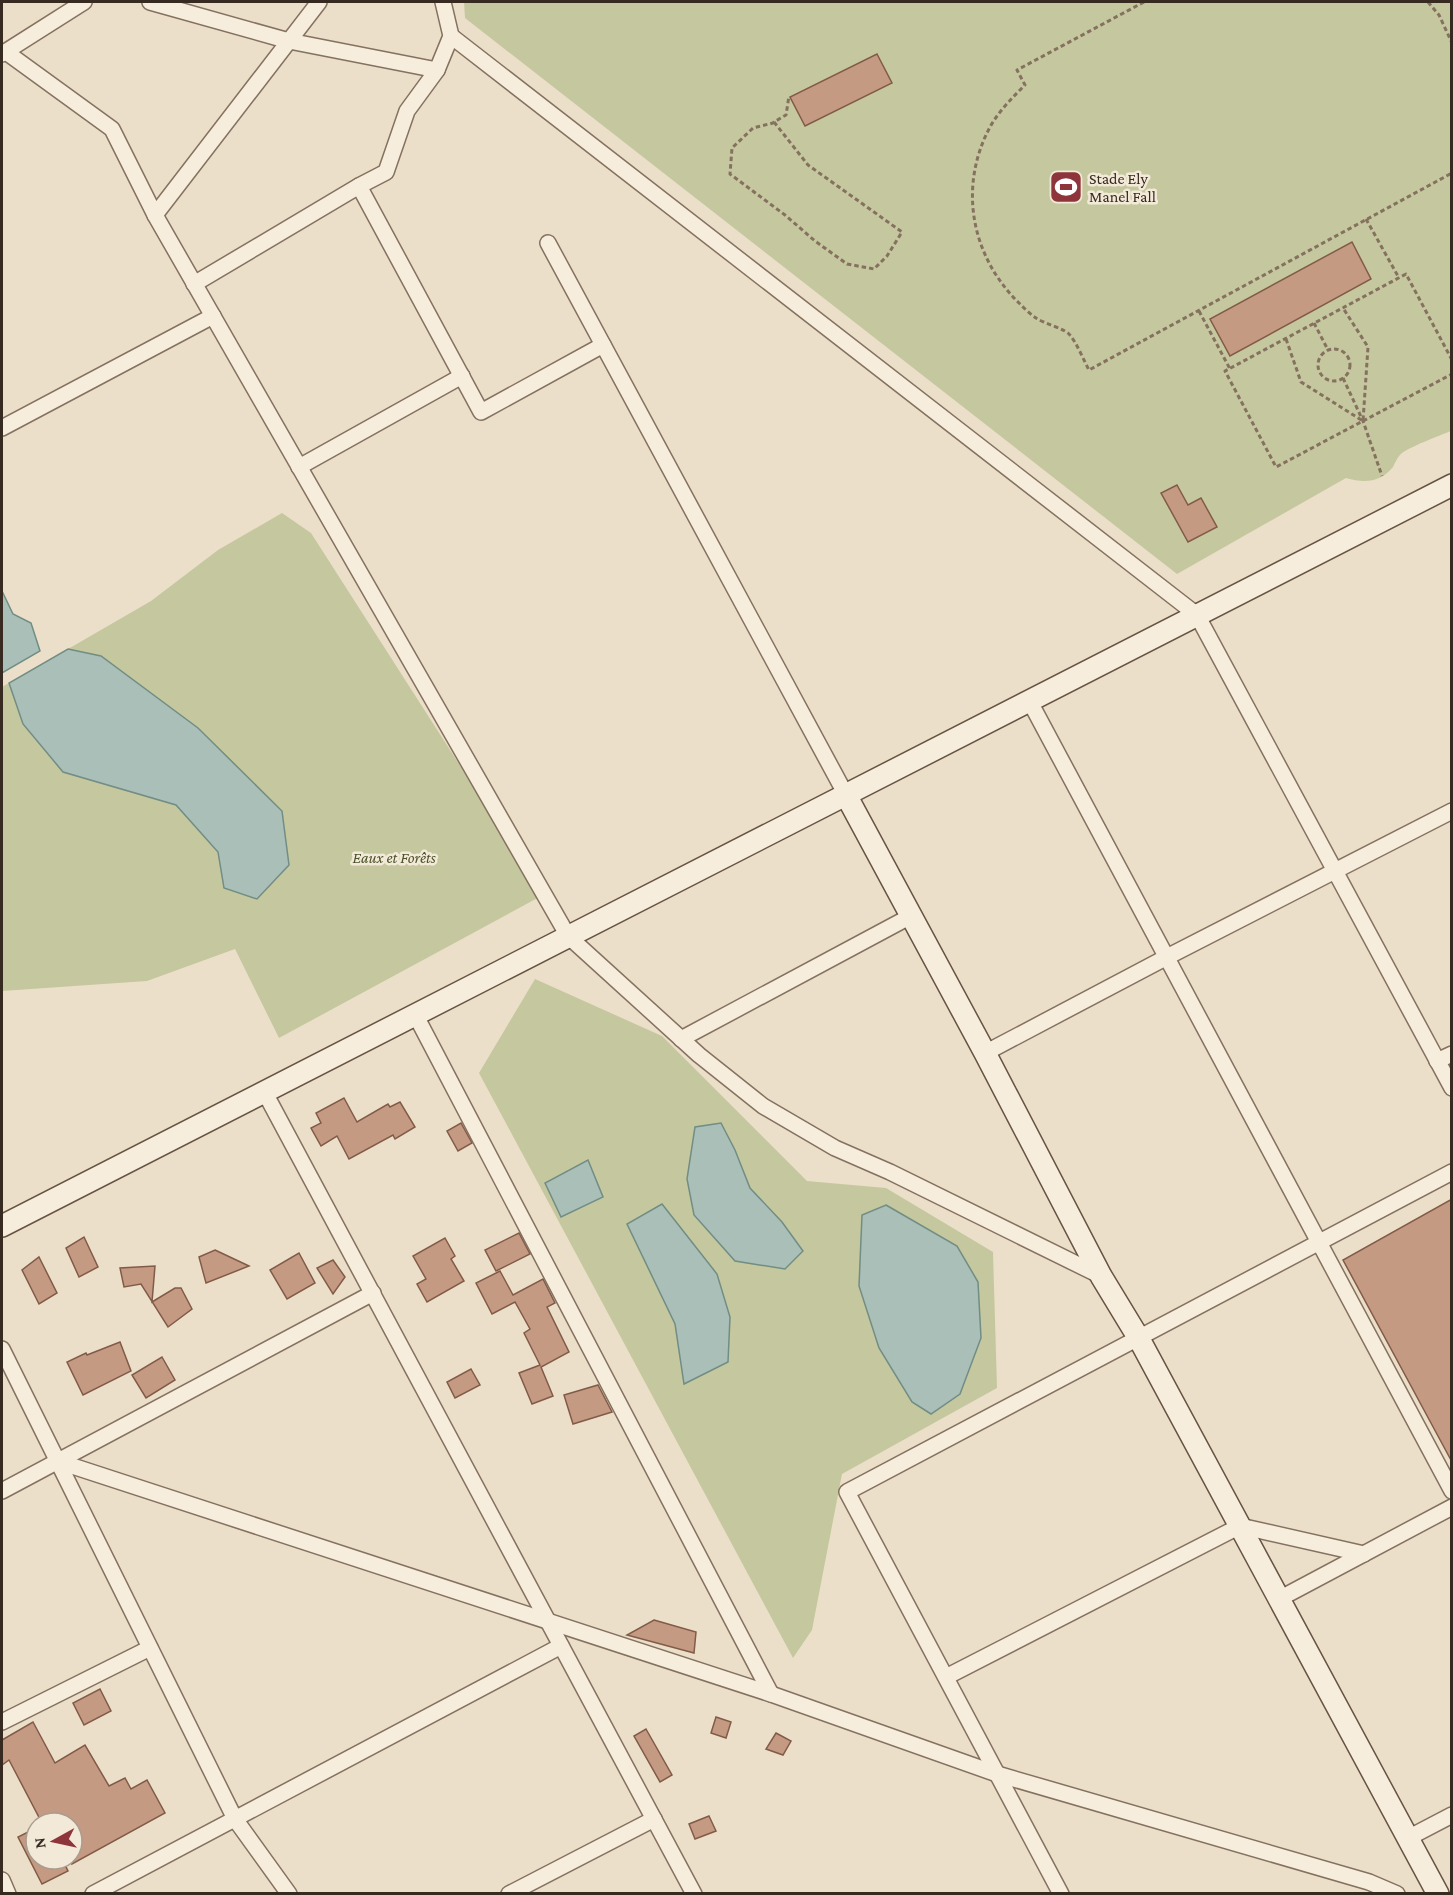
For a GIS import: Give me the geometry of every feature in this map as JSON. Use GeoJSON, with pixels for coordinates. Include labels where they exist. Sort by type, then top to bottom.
{"type":"FeatureCollection","features":[{"type":"Feature","properties":{"kind":"street"},"geometry":{"type":"LineString","coordinates":[[84,2],[4,53],[112,129],[155,215],[568,936],[699,1055],[763,1106],[835,1148],[901,1177],[1101,1276]]}},
{"type":"Feature","properties":{"kind":"street"},"geometry":{"type":"LineString","coordinates":[[150,2],[289,41],[437,70]]}},
{"type":"Feature","properties":{"kind":"street"},"geometry":{"type":"LineString","coordinates":[[155,215],[319,2]]}},
{"type":"Feature","properties":{"kind":"street"},"geometry":{"type":"LineString","coordinates":[[443,2],[452,36],[1197,615],[1452,1088]]}},
{"type":"Feature","properties":{"kind":"street"},"geometry":{"type":"LineString","coordinates":[[194,284],[386,172],[407,111],[437,70],[452,36]]}},
{"type":"Feature","properties":{"kind":"street"},"geometry":{"type":"LineString","coordinates":[[359,186],[480,412],[603,345]]}},
{"type":"Feature","properties":{"kind":"street"},"geometry":{"type":"LineString","coordinates":[[548,243],[985,1053],[1101,1276],[1138,1337],[1438,1893]]}},
{"type":"Feature","properties":{"kind":"street"},"geometry":{"type":"LineString","coordinates":[[2,428],[213,316]]}},
{"type":"Feature","properties":{"kind":"street"},"geometry":{"type":"LineString","coordinates":[[299,467],[462,376]]}},
{"type":"Feature","properties":{"kind":"street"},"geometry":{"type":"LineString","coordinates":[[2,1226],[1452,485]]}},
{"type":"Feature","properties":{"kind":"street"},"geometry":{"type":"LineString","coordinates":[[1029,700],[1452,1491]]}},
{"type":"Feature","properties":{"kind":"street"},"geometry":{"type":"LineString","coordinates":[[985,1053],[1452,811]]}},
{"type":"Feature","properties":{"kind":"street"},"geometry":{"type":"LineString","coordinates":[[681,1039],[911,916]]}},
{"type":"Feature","properties":{"kind":"street"},"geometry":{"type":"LineString","coordinates":[[415,1014],[771,1694]]}},
{"type":"Feature","properties":{"kind":"street"},"geometry":{"type":"LineString","coordinates":[[1437,1062],[1452,1054]]}},
{"type":"Feature","properties":{"kind":"street"},"geometry":{"type":"LineString","coordinates":[[264,1091],[694,1893]]}},
{"type":"Feature","properties":{"kind":"street"},"geometry":{"type":"LineString","coordinates":[[1060,1893],[847,1492],[1452,1172]]}},
{"type":"Feature","properties":{"kind":"street"},"geometry":{"type":"LineString","coordinates":[[2,1491],[373,1293]]}},
{"type":"Feature","properties":{"kind":"street"},"geometry":{"type":"LineString","coordinates":[[2,1349],[234,1819],[289,1893]]}},
{"type":"Feature","properties":{"kind":"street"},"geometry":{"type":"LineString","coordinates":[[57,1461],[771,1694],[997,1774],[1369,1882],[1397,1893]]}},
{"type":"Feature","properties":{"kind":"street"},"geometry":{"type":"LineString","coordinates":[[1279,1599],[1452,1507]]}},
{"type":"Feature","properties":{"kind":"street"},"geometry":{"type":"LineString","coordinates":[[946,1677],[1240,1526],[1364,1554]]}},
{"type":"Feature","properties":{"kind":"street"},"geometry":{"type":"LineString","coordinates":[[93,1893],[561,1646]]}},
{"type":"Feature","properties":{"kind":"street"},"geometry":{"type":"LineString","coordinates":[[2,1722],[150,1648]]}},
{"type":"Feature","properties":{"kind":"street"},"geometry":{"type":"LineString","coordinates":[[1408,1838],[1452,1815]]}},
{"type":"Feature","properties":{"kind":"street"},"geometry":{"type":"LineString","coordinates":[[509,1893],[654,1819]]}},
{"type":"Feature","properties":{"kind":"street"},"geometry":{"type":"LineString","coordinates":[[2,1880],[8,1893]]}},
{"type":"Feature","properties":{"kind":"path"},"geometry":{"type":"LineString","coordinates":[[1144,2],[1017,70],[1025,85],[1005,105],[991,126],[980,148],[973,178],[976,234],[988,263],[1004,287],[1035,318],[1068,333],[1089,370],[1452,173]]}},
{"type":"Feature","properties":{"kind":"path"},"geometry":{"type":"LineString","coordinates":[[1428,2],[1439,15],[1452,43]]}},
{"type":"Feature","properties":{"kind":"path"},"geometry":{"type":"LineString","coordinates":[[774,122],[808,165],[902,232],[887,256],[874,269],[847,264],[730,174],[732,148],[753,128],[774,122],[786,115],[789,96]]}},
{"type":"Feature","properties":{"kind":"path"},"geometry":{"type":"LineString","coordinates":[[1366,219],[1399,278]]}},
{"type":"Feature","properties":{"kind":"path"},"geometry":{"type":"LineString","coordinates":[[1452,360],[1406,274],[1225,371],[1276,468],[1452,374]]}},
{"type":"Feature","properties":{"kind":"path"},"geometry":{"type":"LineString","coordinates":[[1343,308],[1368,347],[1363,421]]}},
{"type":"Feature","properties":{"kind":"path"},"geometry":{"type":"LineString","coordinates":[[1199,310],[1230,369]]}},
{"type":"Feature","properties":{"kind":"path"},"geometry":{"type":"LineString","coordinates":[[1314,324],[1328,350]]}},
{"type":"Feature","properties":{"kind":"path"},"geometry":{"type":"LineString","coordinates":[[1286,339],[1301,382],[1363,421]]}},
{"type":"Feature","properties":{"kind":"path"},"geometry":{"type":"LineString","coordinates":[[1338,349],[1347,355],[1349,369],[1343,378],[1328,379],[1320,372],[1319,362],[1328,350],[1338,349]]}},
{"type":"Feature","properties":{"kind":"path"},"geometry":{"type":"LineString","coordinates":[[1343,378],[1363,421],[1382,476]]}},
{"type":"Feature","properties":{"kind":"green space","name":"Stade Ely Manel Fall"},"geometry":{"type":"Polygon","coordinates":[[[464,2],[1451,2],[1451,431],[1404,452],[1383,476],[1365,481],[1346,478],[1177,574],[465,18],[464,2]]]}},
{"type":"Feature","properties":{"kind":"green space","name":"Eaux et Forêts"},"geometry":{"type":"Polygon","coordinates":[[[282,513],[311,533],[543,895],[279,1038],[235,949],[147,981],[2,991],[2,687],[9,683],[23,724],[63,772],[176,805],[218,852],[224,888],[257,899],[101,656],[68,649],[151,601],[218,550],[282,513]]]}},
{"type":"Feature","properties":{"kind":"green space"},"geometry":{"type":"Polygon","coordinates":[[[535,979],[662,1036],[807,1181],[886,1188],[993,1252],[997,1388],[842,1474],[812,1630],[793,1658],[479,1073],[535,979]]]}},
{"type":"Feature","properties":{"kind":"water"},"geometry":{"type":"Polygon","coordinates":[[[2,591],[13,614],[31,623],[40,651],[2,673],[2,591]]]}},
{"type":"Feature","properties":{"kind":"water"},"geometry":{"type":"Polygon","coordinates":[[[68,649],[101,656],[198,728],[282,811],[289,865],[257,899],[224,888],[218,852],[176,805],[63,772],[23,724],[9,683],[68,649]]]}},
{"type":"Feature","properties":{"kind":"water"},"geometry":{"type":"Polygon","coordinates":[[[721,1123],[750,1188],[782,1222],[803,1251],[785,1269],[735,1261],[694,1215],[687,1179],[695,1127],[721,1123]]]}},
{"type":"Feature","properties":{"kind":"water"},"geometry":{"type":"Polygon","coordinates":[[[588,1160],[603,1197],[561,1217],[545,1183],[588,1160]]]}},
{"type":"Feature","properties":{"kind":"water"},"geometry":{"type":"Polygon","coordinates":[[[662,1204],[717,1274],[730,1317],[728,1362],[684,1384],[675,1324],[627,1224],[662,1204]]]}},
{"type":"Feature","properties":{"kind":"water"},"geometry":{"type":"Polygon","coordinates":[[[886,1205],[957,1246],[978,1282],[981,1338],[960,1394],[931,1414],[912,1402],[879,1348],[859,1286],[862,1215],[886,1205]]]}},
{"type":"Feature","properties":{"kind":"building"},"geometry":{"type":"Polygon","coordinates":[[[877,54],[892,83],[805,126],[790,97],[877,54]]]}},
{"type":"Feature","properties":{"kind":"building"},"geometry":{"type":"Polygon","coordinates":[[[1352,242],[1371,279],[1230,356],[1210,319],[1352,242]]]}},
{"type":"Feature","properties":{"kind":"building"},"geometry":{"type":"Polygon","coordinates":[[[1177,485],[1188,505],[1201,498],[1217,527],[1188,542],[1161,493],[1177,485]]]}},
{"type":"Feature","properties":{"kind":"building"},"geometry":{"type":"Polygon","coordinates":[[[344,1098],[357,1122],[388,1104],[390,1107],[400,1102],[415,1127],[395,1139],[393,1135],[349,1159],[337,1136],[321,1146],[311,1128],[321,1123],[316,1113],[344,1098]]]}},
{"type":"Feature","properties":{"kind":"building"},"geometry":{"type":"Polygon","coordinates":[[[461,1123],[472,1143],[458,1151],[447,1131],[461,1123]]]}},
{"type":"Feature","properties":{"kind":"building"},"geometry":{"type":"Polygon","coordinates":[[[1452,1199],[1452,1462],[1343,1260],[1452,1199]]]}},
{"type":"Feature","properties":{"kind":"building"},"geometry":{"type":"Polygon","coordinates":[[[519,1233],[530,1254],[496,1271],[485,1250],[519,1233]]]}},
{"type":"Feature","properties":{"kind":"building"},"geometry":{"type":"Polygon","coordinates":[[[84,1237],[98,1267],[79,1277],[66,1248],[84,1237]]]}},
{"type":"Feature","properties":{"kind":"building"},"geometry":{"type":"Polygon","coordinates":[[[445,1238],[455,1256],[451,1259],[464,1281],[427,1302],[417,1284],[426,1279],[413,1256],[445,1238]]]}},
{"type":"Feature","properties":{"kind":"building"},"geometry":{"type":"Polygon","coordinates":[[[215,1250],[249,1266],[206,1283],[199,1257],[215,1250]]]}},
{"type":"Feature","properties":{"kind":"building"},"geometry":{"type":"Polygon","coordinates":[[[299,1253],[315,1283],[287,1299],[270,1270],[299,1253]]]}},
{"type":"Feature","properties":{"kind":"building"},"geometry":{"type":"Polygon","coordinates":[[[39,1257],[57,1293],[39,1304],[22,1270],[39,1257]]]}},
{"type":"Feature","properties":{"kind":"building"},"geometry":{"type":"Polygon","coordinates":[[[333,1260],[345,1277],[333,1294],[317,1268],[333,1260]]]}},
{"type":"Feature","properties":{"kind":"building"},"geometry":{"type":"Polygon","coordinates":[[[155,1266],[152,1302],[141,1284],[124,1287],[120,1268],[155,1266]]]}},
{"type":"Feature","properties":{"kind":"building"},"geometry":{"type":"Polygon","coordinates":[[[500,1271],[513,1295],[543,1279],[555,1303],[547,1307],[569,1352],[541,1367],[553,1396],[532,1404],[519,1373],[540,1365],[524,1333],[530,1329],[515,1302],[492,1314],[476,1283],[500,1271]]]}},
{"type":"Feature","properties":{"kind":"building"},"geometry":{"type":"Polygon","coordinates":[[[175,1288],[181,1288],[192,1309],[168,1327],[152,1302],[175,1288]]]}},
{"type":"Feature","properties":{"kind":"building"},"geometry":{"type":"Polygon","coordinates":[[[120,1342],[131,1371],[83,1395],[67,1362],[120,1342]]]}},
{"type":"Feature","properties":{"kind":"building"},"geometry":{"type":"Polygon","coordinates":[[[162,1357],[175,1380],[146,1398],[132,1375],[162,1357]]]}},
{"type":"Feature","properties":{"kind":"building"},"geometry":{"type":"Polygon","coordinates":[[[471,1369],[480,1385],[455,1398],[447,1382],[471,1369]]]}},
{"type":"Feature","properties":{"kind":"building"},"geometry":{"type":"Polygon","coordinates":[[[598,1385],[612,1412],[573,1424],[564,1395],[598,1385]]]}},
{"type":"Feature","properties":{"kind":"building"},"geometry":{"type":"Polygon","coordinates":[[[654,1620],[696,1632],[694,1653],[627,1635],[654,1620]]]}},
{"type":"Feature","properties":{"kind":"building"},"geometry":{"type":"Polygon","coordinates":[[[100,1689],[111,1711],[84,1725],[73,1703],[100,1689]]]}},
{"type":"Feature","properties":{"kind":"building"},"geometry":{"type":"Polygon","coordinates":[[[716,1717],[731,1722],[726,1738],[711,1733],[716,1717]]]}},
{"type":"Feature","properties":{"kind":"building"},"geometry":{"type":"Polygon","coordinates":[[[33,1722],[55,1763],[85,1745],[109,1786],[125,1778],[131,1789],[147,1780],[165,1813],[84,1857],[84,1811],[36,1811],[9,1760],[2,1765],[2,1740],[33,1722]]]}},
{"type":"Feature","properties":{"kind":"building"},"geometry":{"type":"Polygon","coordinates":[[[646,1729],[672,1775],[660,1782],[634,1736],[646,1729]]]}},
{"type":"Feature","properties":{"kind":"building"},"geometry":{"type":"Polygon","coordinates":[[[776,1733],[791,1741],[783,1755],[766,1749],[776,1733]]]}},
{"type":"Feature","properties":{"kind":"building"},"geometry":{"type":"Polygon","coordinates":[[[709,1816],[716,1831],[695,1839],[689,1824],[709,1816]]]}},
{"type":"Feature","properties":{"kind":"building"},"geometry":{"type":"Polygon","coordinates":[[[24,1834],[24,1849],[18,1837],[24,1834]]]}},
{"type":"Feature","properties":{"kind":"building"},"geometry":{"type":"Polygon","coordinates":[[[35,1871],[68,1871],[42,1884],[35,1871]]]}},
{"type":"Feature","properties":{"kind":"place","name":"Stade Ely Manel Fall"},"geometry":{"type":"Point","coordinates":[1066,187]}}]}
